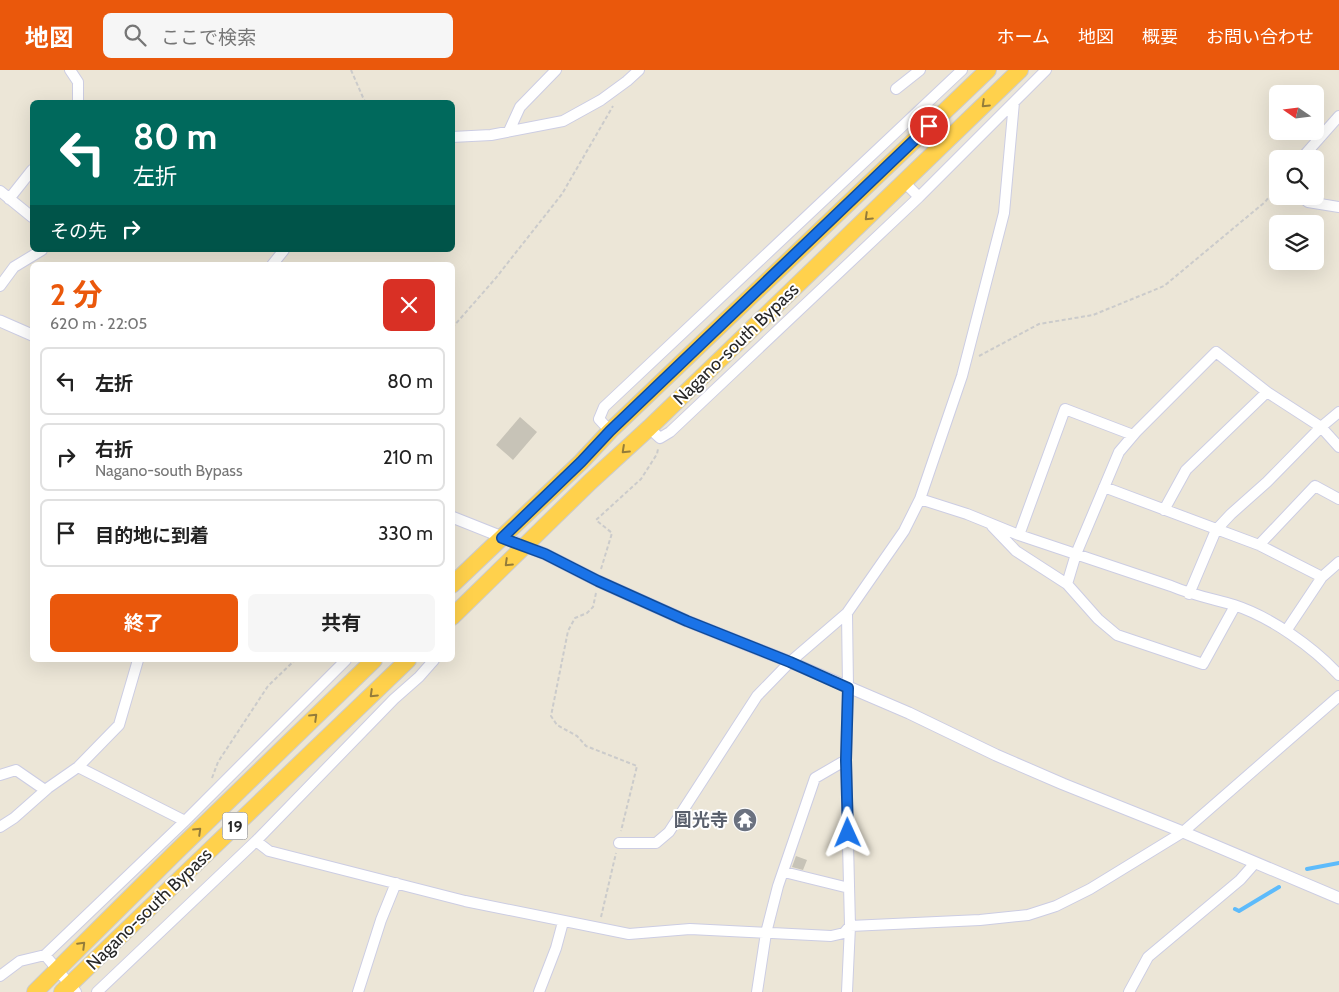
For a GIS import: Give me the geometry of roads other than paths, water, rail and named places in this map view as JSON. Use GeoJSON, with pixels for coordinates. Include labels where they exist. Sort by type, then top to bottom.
{"type":"FeatureCollection","features":[{"type":"Feature","properties":{"kind":"highway","name":"Nagano-south Bypass"},"geometry":{"type":"LineString","coordinates":[[455,582],[581,462],[610,431],[988,70]]}},
{"type":"Feature","properties":{"kind":"highway","name":"Nagano-south Bypass"},"geometry":{"type":"LineString","coordinates":[[455,614],[590,482],[654,433],[904,182],[1020,70]]}},
{"type":"Feature","properties":{"kind":"highway","name":"Nagano-south Bypass"},"geometry":{"type":"LineString","coordinates":[[36,992],[235,794],[372,662]]}},
{"type":"Feature","properties":{"kind":"highway","name":"Nagano-south Bypass"},"geometry":{"type":"LineString","coordinates":[[69,990],[406,662]]}},
{"type":"Feature","properties":{"kind":"street"},"geometry":{"type":"LineString","coordinates":[[70,70],[78,82],[78,100]]}},
{"type":"Feature","properties":{"kind":"street"},"geometry":{"type":"LineString","coordinates":[[509,131],[520,107],[556,70]]}},
{"type":"Feature","properties":{"kind":"street"},"geometry":{"type":"LineString","coordinates":[[455,137],[491,135],[563,121],[601,100],[639,70]]}},
{"type":"Feature","properties":{"kind":"street"},"geometry":{"type":"LineString","coordinates":[[896,89],[920,70]]}},
{"type":"Feature","properties":{"kind":"street"},"geometry":{"type":"LineString","coordinates":[[946,70],[960,72]]}},
{"type":"Feature","properties":{"kind":"street"},"geometry":{"type":"LineString","coordinates":[[654,433],[670,432],[919,197],[1046,70]]}},
{"type":"Feature","properties":{"kind":"street"},"geometry":{"type":"LineString","coordinates":[[610,431],[599,419],[604,407],[960,72]]}},
{"type":"Feature","properties":{"kind":"street"},"geometry":{"type":"LineString","coordinates":[[619,843],[656,843],[668,832],[757,696],[790,662],[847,613],[904,531],[920,499],[966,363],[1004,213],[1014,102]]}},
{"type":"Feature","properties":{"kind":"street"},"geometry":{"type":"LineString","coordinates":[[1309,150],[1339,116]]}},
{"type":"Feature","properties":{"kind":"street"},"geometry":{"type":"LineString","coordinates":[[875,152],[888,166]]}},
{"type":"Feature","properties":{"kind":"street"},"geometry":{"type":"LineString","coordinates":[[9,199],[30,173]]}},
{"type":"Feature","properties":{"kind":"street"},"geometry":{"type":"LineString","coordinates":[[904,182],[919,197]]}},
{"type":"Feature","properties":{"kind":"street"},"geometry":{"type":"LineString","coordinates":[[0,191],[30,215]]}},
{"type":"Feature","properties":{"kind":"street"},"geometry":{"type":"LineString","coordinates":[[1324,205],[1339,207]]}},
{"type":"Feature","properties":{"kind":"street"},"geometry":{"type":"LineString","coordinates":[[0,286],[14,267],[39,252]]}},
{"type":"Feature","properties":{"kind":"street"},"geometry":{"type":"LineString","coordinates":[[274,262],[282,252]]}},
{"type":"Feature","properties":{"kind":"street"},"geometry":{"type":"LineString","coordinates":[[0,321],[30,334]]}},
{"type":"Feature","properties":{"kind":"street"},"geometry":{"type":"LineString","coordinates":[[1067,584],[1076,554],[1119,452],[1133,435],[1216,352],[1267,392],[1321,427],[1339,447]]}},
{"type":"Feature","properties":{"kind":"street"},"geometry":{"type":"LineString","coordinates":[[1164,510],[1186,470],[1267,392]]}},
{"type":"Feature","properties":{"kind":"street"},"geometry":{"type":"LineString","coordinates":[[1019,535],[1065,409],[1133,435]]}},
{"type":"Feature","properties":{"kind":"street"},"geometry":{"type":"LineString","coordinates":[[1189,594],[1216,530],[1321,427],[1339,412]]}},
{"type":"Feature","properties":{"kind":"street"},"geometry":{"type":"LineString","coordinates":[[1259,545],[1315,486],[1339,499]]}},
{"type":"Feature","properties":{"kind":"street"},"geometry":{"type":"LineString","coordinates":[[1104,487],[1259,545],[1322,577]]}},
{"type":"Feature","properties":{"kind":"street"},"geometry":{"type":"LineString","coordinates":[[920,499],[1019,535],[1171,586],[1189,594],[1235,606],[1286,631],[1328,662],[1339,675]]}},
{"type":"Feature","properties":{"kind":"street"},"geometry":{"type":"LineString","coordinates":[[455,518],[545,554],[598,581],[687,621],[790,662],[909,713],[1055,781],[1183,832],[1339,898]]}},
{"type":"Feature","properties":{"kind":"street"},"geometry":{"type":"LineString","coordinates":[[990,523],[1016,552],[1067,584],[1098,619],[1117,635],[1203,664],[1235,606]]}},
{"type":"Feature","properties":{"kind":"street"},"geometry":{"type":"LineString","coordinates":[[1286,631],[1322,577],[1339,562]]}},
{"type":"Feature","properties":{"kind":"street"},"geometry":{"type":"LineString","coordinates":[[847,613],[848,688],[846,760],[850,926],[847,992]]}},
{"type":"Feature","properties":{"kind":"street"},"geometry":{"type":"LineString","coordinates":[[0,827],[14,818],[48,788],[78,767],[119,725],[137,662]]}},
{"type":"Feature","properties":{"kind":"street"},"geometry":{"type":"LineString","coordinates":[[0,976],[20,961],[45,955],[184,821],[344,662]]}},
{"type":"Feature","properties":{"kind":"street"},"geometry":{"type":"LineString","coordinates":[[97,992],[256,841],[432,662]]}},
{"type":"Feature","properties":{"kind":"street"},"geometry":{"type":"LineString","coordinates":[[256,841],[269,851],[465,901],[629,934],[690,928],[831,936],[844,933],[850,926],[980,920],[1028,915],[1056,906],[1090,889],[1183,832],[1339,696]]}},
{"type":"Feature","properties":{"kind":"street"},"geometry":{"type":"LineString","coordinates":[[757,992],[766,933],[778,886],[815,778],[846,760]]}},
{"type":"Feature","properties":{"kind":"street"},"geometry":{"type":"LineString","coordinates":[[78,767],[184,821]]}},
{"type":"Feature","properties":{"kind":"street"},"geometry":{"type":"LineString","coordinates":[[0,775],[16,770],[45,790],[48,788]]}},
{"type":"Feature","properties":{"kind":"street"},"geometry":{"type":"LineString","coordinates":[[1129,992],[1148,957],[1240,880],[1255,863]]}},
{"type":"Feature","properties":{"kind":"street"},"geometry":{"type":"LineString","coordinates":[[784,872],[848,888]]}},
{"type":"Feature","properties":{"kind":"street"},"geometry":{"type":"LineString","coordinates":[[358,992],[381,920],[396,883]]}},
{"type":"Feature","properties":{"kind":"street"},"geometry":{"type":"LineString","coordinates":[[539,992],[556,948],[563,922]]}},
{"type":"Feature","properties":{"kind":"street"},"geometry":{"type":"LineString","coordinates":[[45,955],[58,970],[69,990]]}},
{"type":"Feature","properties":{"kind":"waterway"},"geometry":{"type":"LineString","coordinates":[[1307,869],[1339,863]]}},
{"type":"Feature","properties":{"kind":"waterway"},"geometry":{"type":"LineString","coordinates":[[1235,909],[1239,911],[1279,887]]}},
{"type":"Feature","properties":{"kind":"place","name":"圓光寺"},"geometry":{"type":"Point","coordinates":[745,820]}}]}
